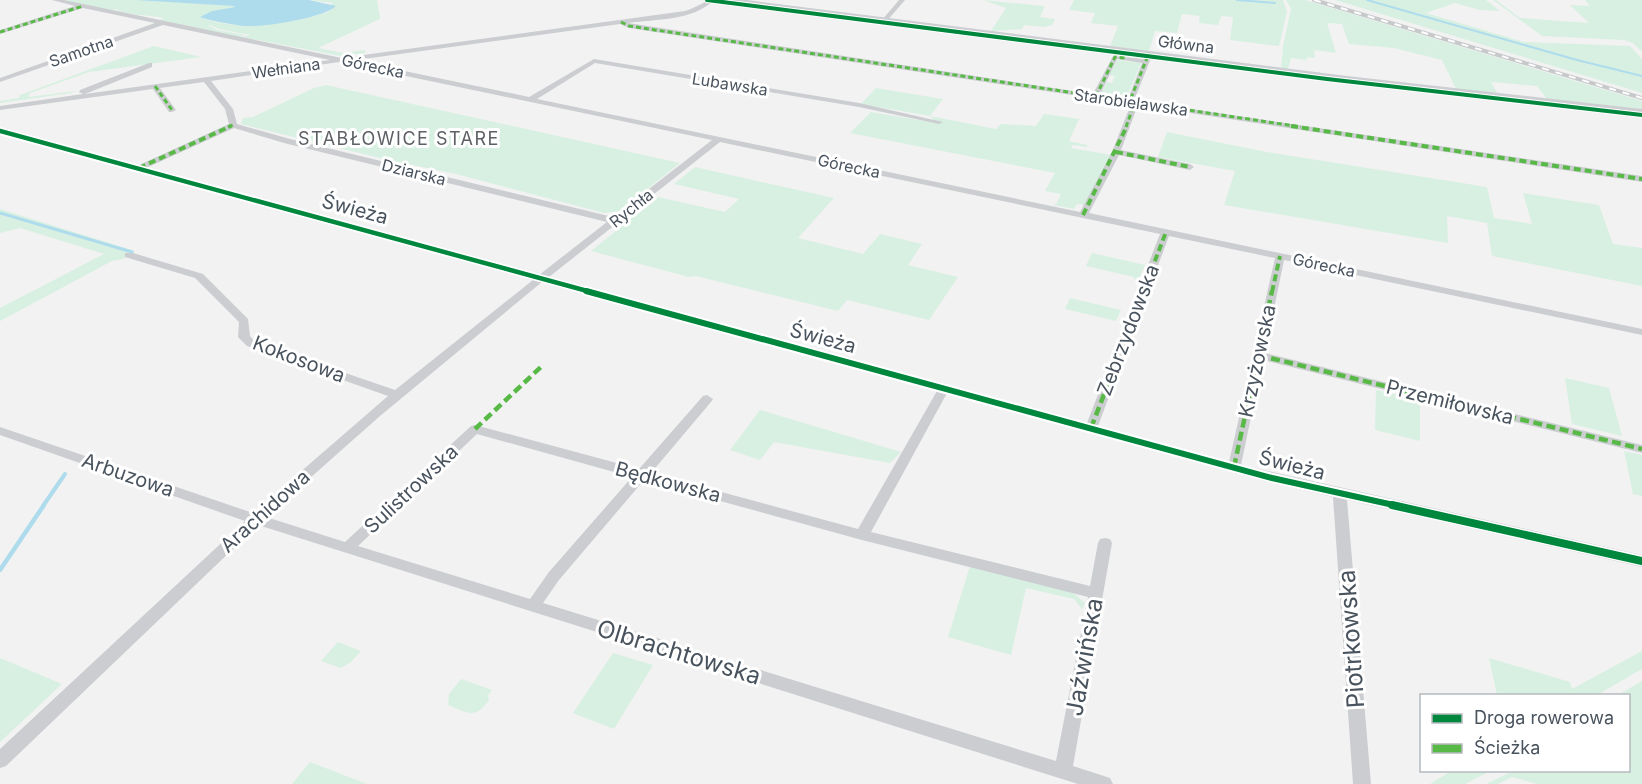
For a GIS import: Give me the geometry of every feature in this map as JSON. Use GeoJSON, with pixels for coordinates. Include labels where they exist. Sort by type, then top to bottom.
{"type":"FeatureCollection","features":[{"type":"Feature","properties":{"kind":"street","name":"Górecka"},"geometry":{"type":"LineString","coordinates":[[55,0],[1642,332]]}},
{"type":"Feature","properties":{"kind":"street","name":"Wełniana"},"geometry":{"type":"LineString","coordinates":[[0,108],[692,12],[711,0]]}},
{"type":"Feature","properties":{"kind":"street","name":"Główna"},"geometry":{"type":"LineString","coordinates":[[728,0],[1148,57],[1642,112]]}},
{"type":"Feature","properties":{"kind":"street"},"geometry":{"type":"LineString","coordinates":[[884,21],[902,0]]}},
{"type":"Feature","properties":{"kind":"street"},"geometry":{"type":"LineString","coordinates":[[0,32],[83,6]]}},
{"type":"Feature","properties":{"kind":"street","name":"Samotna"},"geometry":{"type":"LineString","coordinates":[[0,80],[162,22]]}},
{"type":"Feature","properties":{"kind":"street","name":"Starobielawska"},"geometry":{"type":"LineString","coordinates":[[621,22],[629,26],[1642,179]]}},
{"type":"Feature","properties":{"kind":"street"},"geometry":{"type":"LineString","coordinates":[[1083,215],[1116,152],[1135,102],[1131,98],[1148,57],[1115,57],[1096,96]]}},
{"type":"Feature","properties":{"kind":"street","name":"Lubawska"},"geometry":{"type":"LineString","coordinates":[[531,99],[594,62],[859,105],[939,122]]}},
{"type":"Feature","properties":{"kind":"street"},"geometry":{"type":"LineString","coordinates":[[81,96],[84,90],[149,65]]}},
{"type":"Feature","properties":{"kind":"street"},"geometry":{"type":"LineString","coordinates":[[139,168],[233,125],[233,113],[206,79]]}},
{"type":"Feature","properties":{"kind":"street"},"geometry":{"type":"LineString","coordinates":[[155,86],[172,110]]}},
{"type":"Feature","properties":{"kind":"street","name":"Dziarska"},"geometry":{"type":"LineString","coordinates":[[233,125],[287,141],[616,220]]}},
{"type":"Feature","properties":{"kind":"street","name":"Świeża"},"geometry":{"type":"LineString","coordinates":[[0,131],[1234,467],[1642,561]]}},
{"type":"Feature","properties":{"kind":"street","name":"Rychła"},"geometry":{"type":"LineString","coordinates":[[544,278],[719,138]]}},
{"type":"Feature","properties":{"kind":"street"},"geometry":{"type":"LineString","coordinates":[[1116,152],[1190,167]]}},
{"type":"Feature","properties":{"kind":"street","name":"Zebrzydowska"},"geometry":{"type":"LineString","coordinates":[[1091,428],[1166,232]]}},
{"type":"Feature","properties":{"kind":"street","name":"Kokosowa"},"geometry":{"type":"LineString","coordinates":[[129,255],[198,276],[208,282],[244,321],[244,338],[251,344],[397,395]]}},
{"type":"Feature","properties":{"kind":"street","name":"Krzyżowska"},"geometry":{"type":"LineString","coordinates":[[1234,467],[1280,256]]}},
{"type":"Feature","properties":{"kind":"street","name":"Arachidowa"},"geometry":{"type":"LineString","coordinates":[[0,760],[255,519],[397,395],[544,278]]}},
{"type":"Feature","properties":{"kind":"street","name":"Przemiłowska"},"geometry":{"type":"LineString","coordinates":[[1258,355],[1642,449]]}},
{"type":"Feature","properties":{"kind":"street"},"geometry":{"type":"LineString","coordinates":[[862,535],[944,388]]}},
{"type":"Feature","properties":{"kind":"street"},"geometry":{"type":"LineString","coordinates":[[533,606],[554,576],[707,399]]}},
{"type":"Feature","properties":{"kind":"street","name":"Będkowska"},"geometry":{"type":"LineString","coordinates":[[475,429],[862,535],[1096,593]]}},
{"type":"Feature","properties":{"kind":"street","name":"Sulistrowska"},"geometry":{"type":"LineString","coordinates":[[347,548],[475,429]]}},
{"type":"Feature","properties":{"kind":"street","name":"Arbuzowa"},"geometry":{"type":"LineString","coordinates":[[0,431],[255,519]]}},
{"type":"Feature","properties":{"kind":"street","name":"Piotrkowska"},"geometry":{"type":"LineString","coordinates":[[1340,493],[1362,784]]}},
{"type":"Feature","properties":{"kind":"street","name":"Olbrachtowska"},"geometry":{"type":"LineString","coordinates":[[255,519],[1104,784]]}},
{"type":"Feature","properties":{"kind":"street","name":"Jaźwińska"},"geometry":{"type":"LineString","coordinates":[[1063,771],[1105,543]]}},
{"type":"Feature","properties":{"kind":"green space"},"geometry":{"type":"Polygon","coordinates":[[[63,0],[152,0],[233,6],[236,7],[212,11],[201,17],[230,24],[264,25],[299,20],[328,12],[332,3],[309,0],[377,0],[380,19],[318,48],[343,53],[365,50],[365,53],[341,56],[242,37],[250,35],[210,25],[208,25],[217,30],[245,35],[240,37],[159,20],[164,18],[63,0]]]}},
{"type":"Feature","properties":{"kind":"green space"},"geometry":{"type":"Polygon","coordinates":[[[983,0],[1045,6],[1040,17],[1055,19],[1052,25],[1044,27],[1024,25],[1022,29],[991,31],[1006,8],[983,0]]]}},
{"type":"Feature","properties":{"kind":"green space"},"geometry":{"type":"Polygon","coordinates":[[[1074,0],[1283,0],[1287,12],[1279,46],[1230,40],[1233,17],[1221,16],[1218,25],[1199,23],[1200,16],[1182,14],[1177,33],[1155,31],[1149,51],[1110,46],[1118,26],[1091,23],[1095,13],[1069,10],[1074,0]]]}},
{"type":"Feature","properties":{"kind":"green space"},"geometry":{"type":"Polygon","coordinates":[[[1286,0],[1305,0],[1642,101],[1642,109],[1547,99],[1537,86],[1491,82],[1498,94],[1456,89],[1442,60],[1394,48],[1349,44],[1342,24],[1327,23],[1336,53],[1314,50],[1315,58],[1307,57],[1307,60],[1291,58],[1288,69],[1281,68],[1291,9],[1286,0]]]}},
{"type":"Feature","properties":{"kind":"green space"},"geometry":{"type":"Polygon","coordinates":[[[1335,0],[1486,0],[1500,11],[1480,10],[1455,3],[1426,13],[1524,42],[1630,46],[1642,59],[1642,93],[1335,0]]]}},
{"type":"Feature","properties":{"kind":"green space"},"geometry":{"type":"Polygon","coordinates":[[[1493,0],[1520,18],[1589,23],[1570,5],[1590,6],[1585,0],[1642,0],[1642,52],[1633,43],[1624,40],[1542,36],[1493,0]]]}},
{"type":"Feature","properties":{"kind":"green space"},"geometry":{"type":"Polygon","coordinates":[[[154,46],[201,57],[89,72],[30,93],[28,97],[76,91],[71,93],[0,103],[0,101],[19,98],[20,95],[154,46]]]}},
{"type":"Feature","properties":{"kind":"green space"},"geometry":{"type":"Polygon","coordinates":[[[1117,60],[1141,63],[1126,99],[1118,99],[1119,96],[1100,95],[1107,82],[1112,83],[1115,76],[1109,75],[1117,60]]]}},
{"type":"Feature","properties":{"kind":"green space"},"geometry":{"type":"Polygon","coordinates":[[[326,85],[680,163],[620,211],[604,213],[456,174],[241,124],[243,118],[253,117],[314,88],[326,85]]]}},
{"type":"Feature","properties":{"kind":"green space"},"geometry":{"type":"Polygon","coordinates":[[[876,88],[943,99],[930,116],[861,104],[876,88]]]}},
{"type":"Feature","properties":{"kind":"green space"},"geometry":{"type":"Polygon","coordinates":[[[871,112],[936,123],[930,116],[996,129],[1001,124],[1036,126],[1044,114],[1079,119],[1069,141],[1087,145],[1087,147],[1073,145],[1071,148],[1111,155],[1084,205],[1077,204],[1074,209],[1053,205],[1056,204],[1061,194],[1045,191],[1055,173],[850,133],[871,112]]]}},
{"type":"Feature","properties":{"kind":"green space"},"geometry":{"type":"Polygon","coordinates":[[[1167,132],[1267,152],[1487,187],[1494,218],[1532,224],[1523,193],[1599,205],[1613,244],[1642,248],[1642,286],[1492,256],[1487,223],[1447,216],[1448,243],[1224,205],[1235,171],[1158,157],[1167,132]]]}},
{"type":"Feature","properties":{"kind":"green space"},"geometry":{"type":"Polygon","coordinates":[[[695,167],[834,198],[798,238],[863,254],[880,234],[922,244],[908,265],[958,277],[929,320],[847,300],[838,311],[696,276],[689,277],[591,251],[658,197],[725,212],[739,199],[674,184],[695,167]]]}},
{"type":"Feature","properties":{"kind":"green space"},"geometry":{"type":"Polygon","coordinates":[[[0,209],[135,251],[0,321],[0,308],[104,254],[20,228],[0,233],[0,209]]]}},
{"type":"Feature","properties":{"kind":"green space"},"geometry":{"type":"Polygon","coordinates":[[[1092,253],[1145,265],[1139,279],[1134,279],[1134,277],[1086,266],[1092,253]]]}},
{"type":"Feature","properties":{"kind":"green space"},"geometry":{"type":"Polygon","coordinates":[[[1070,298],[1121,310],[1116,321],[1065,309],[1070,298]]]}},
{"type":"Feature","properties":{"kind":"green space"},"geometry":{"type":"Polygon","coordinates":[[[1565,378],[1609,388],[1622,436],[1572,424],[1565,378]]]}},
{"type":"Feature","properties":{"kind":"green space"},"geometry":{"type":"Polygon","coordinates":[[[1376,390],[1420,400],[1420,441],[1375,430],[1376,390]]]}},
{"type":"Feature","properties":{"kind":"green space"},"geometry":{"type":"Polygon","coordinates":[[[760,410],[901,452],[890,463],[774,442],[760,460],[730,450],[760,410]]]}},
{"type":"Feature","properties":{"kind":"green space"},"geometry":{"type":"Polygon","coordinates":[[[1624,451],[1642,455],[1642,496],[1633,494],[1624,451]]]}},
{"type":"Feature","properties":{"kind":"green space"},"geometry":{"type":"Polygon","coordinates":[[[970,566],[1072,592],[1085,603],[1082,609],[1074,599],[1026,588],[1011,655],[948,637],[970,566]]]}},
{"type":"Feature","properties":{"kind":"green space"},"geometry":{"type":"Polygon","coordinates":[[[338,642],[361,651],[351,662],[341,668],[321,661],[338,642]]]}},
{"type":"Feature","properties":{"kind":"green space"},"geometry":{"type":"Polygon","coordinates":[[[1642,651],[1642,669],[1599,694],[1497,694],[1489,658],[1570,682],[1572,689],[1642,651]]]}},
{"type":"Feature","properties":{"kind":"green space"},"geometry":{"type":"Polygon","coordinates":[[[613,653],[653,665],[614,729],[573,713],[613,653]]]}},
{"type":"Feature","properties":{"kind":"green space"},"geometry":{"type":"Polygon","coordinates":[[[0,658],[62,684],[0,742],[0,658]]]}},
{"type":"Feature","properties":{"kind":"green space"},"geometry":{"type":"Polygon","coordinates":[[[461,679],[492,690],[488,695],[489,700],[480,710],[471,713],[448,705],[449,694],[461,679]]]}},
{"type":"Feature","properties":{"kind":"green space"},"geometry":{"type":"Polygon","coordinates":[[[1642,681],[1642,784],[1537,784],[1512,777],[1498,784],[1486,784],[1511,772],[1630,772],[1630,694],[1620,694],[1642,681]]]}},
{"type":"Feature","properties":{"kind":"green space"},"geometry":{"type":"Polygon","coordinates":[[[310,762],[367,784],[292,784],[310,762]]]}},
{"type":"Feature","properties":{"kind":"green space"},"geometry":{"type":"Polygon","coordinates":[[[1450,772],[1488,772],[1465,784],[1430,784],[1450,772]]]}},
{"type":"Feature","properties":{"kind":"water"},"geometry":{"type":"Polygon","coordinates":[[[136,0],[309,0],[336,6],[307,18],[246,26],[200,17],[212,11],[235,7],[233,6],[136,0]]]}},
{"type":"Feature","properties":{"kind":"waterway"},"geometry":{"type":"LineString","coordinates":[[1237,0],[1275,3]]}},
{"type":"Feature","properties":{"kind":"waterway"},"geometry":{"type":"LineString","coordinates":[[1367,0],[1577,60],[1642,76]]}},
{"type":"Feature","properties":{"kind":"waterway"},"geometry":{"type":"LineString","coordinates":[[0,213],[132,252]]}},
{"type":"Feature","properties":{"kind":"waterway"},"geometry":{"type":"LineString","coordinates":[[43,506],[65,474]]}},
{"type":"Feature","properties":{"kind":"waterway"},"geometry":{"type":"LineString","coordinates":[[0,570],[44,505]]}},
{"type":"Feature","properties":{"kind":"railway"},"geometry":{"type":"LineString","coordinates":[[1314,0],[1642,98]]}},
{"type":"Feature","properties":{"kind":"marked path"},"geometry":{"type":"LineString","coordinates":[[0,32],[83,6]]}},
{"type":"Feature","properties":{"kind":"marked path"},"geometry":{"type":"LineString","coordinates":[[621,22],[629,26],[1642,179]]}},
{"type":"Feature","properties":{"kind":"marked path"},"geometry":{"type":"LineString","coordinates":[[1083,215],[1116,152],[1134,109],[1135,102],[1131,98],[1149,53]]}},
{"type":"Feature","properties":{"kind":"marked path"},"geometry":{"type":"LineString","coordinates":[[1096,96],[1115,57],[1125,58]]}},
{"type":"Feature","properties":{"kind":"marked path"},"geometry":{"type":"LineString","coordinates":[[155,86],[172,110]]}},
{"type":"Feature","properties":{"kind":"marked path"},"geometry":{"type":"LineString","coordinates":[[139,168],[233,125]]}},
{"type":"Feature","properties":{"kind":"marked path"},"geometry":{"type":"LineString","coordinates":[[1116,152],[1190,167]]}},
{"type":"Feature","properties":{"kind":"marked path"},"geometry":{"type":"LineString","coordinates":[[1091,428],[1166,232]]}},
{"type":"Feature","properties":{"kind":"marked path"},"geometry":{"type":"LineString","coordinates":[[1234,467],[1280,256]]}},
{"type":"Feature","properties":{"kind":"marked path"},"geometry":{"type":"LineString","coordinates":[[1258,355],[1642,449]]}},
{"type":"Feature","properties":{"kind":"marked path"},"geometry":{"type":"LineString","coordinates":[[475,429],[543,365]]}},
{"type":"Feature","properties":{"kind":"cycle path"},"geometry":{"type":"LineString","coordinates":[[707,0],[1327,79],[1642,115]]}},
{"type":"Feature","properties":{"kind":"cycle path"},"geometry":{"type":"LineString","coordinates":[[0,131],[1272,478],[1642,561]]}},
{"type":"Feature","properties":{"kind":"district","name":"STABŁOWICE STARE"},"geometry":{"type":"Point","coordinates":[399,138]}}]}
